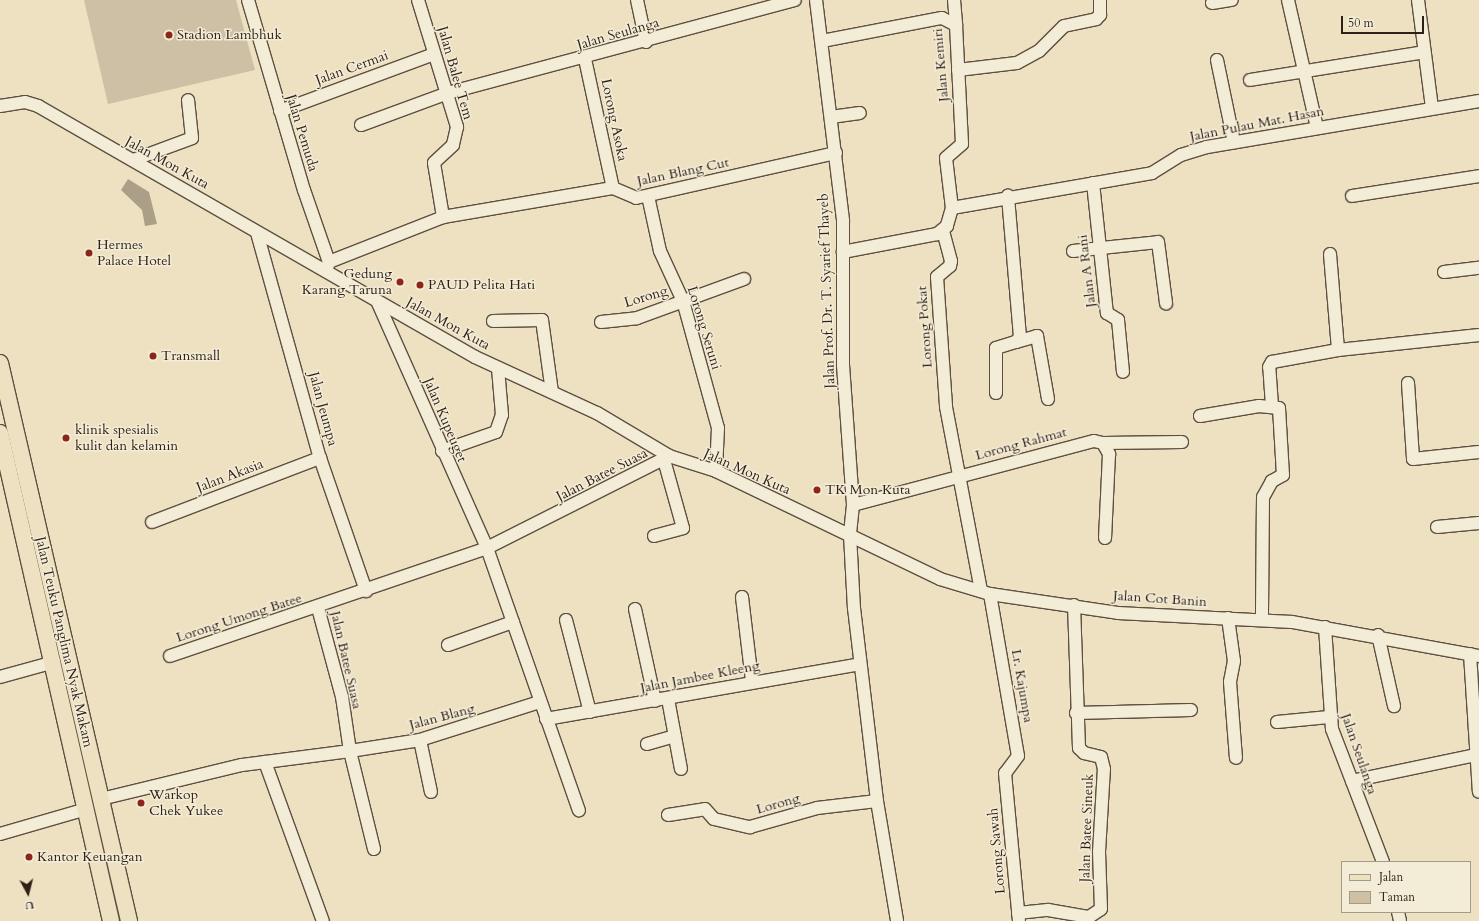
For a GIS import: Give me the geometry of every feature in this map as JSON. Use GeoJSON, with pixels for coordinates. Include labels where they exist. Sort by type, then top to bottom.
{"type":"FeatureCollection","features":[{"type":"Feature","properties":{"kind":"main road","name":"Jalan Teuku Panglima Nyak Makam"},"geometry":{"type":"LineString","coordinates":[[0,363],[129,921]]}},
{"type":"Feature","properties":{"kind":"main road","name":"Jalan Teuku Panglima Nyak Makam"},"geometry":{"type":"LineString","coordinates":[[0,433],[54,662],[111,921]]}},
{"type":"Feature","properties":{"kind":"street","name":"Jalan Pemuda"},"geometry":{"type":"LineString","coordinates":[[248,0],[327,267]]}},
{"type":"Feature","properties":{"kind":"street","name":"Jalan Balee Tem"},"geometry":{"type":"LineString","coordinates":[[418,0],[457,127],[453,145],[434,163],[433,174],[443,218]]}},
{"type":"Feature","properties":{"kind":"street"},"geometry":{"type":"LineString","coordinates":[[637,0],[646,42]]}},
{"type":"Feature","properties":{"kind":"street","name":"Jalan Seulanga"},"geometry":{"type":"LineString","coordinates":[[362,125],[448,94],[585,59],[795,0]]}},
{"type":"Feature","properties":{"kind":"street","name":"Jalan Prof. Dr. T. Syarief Thayeb"},"geometry":{"type":"LineString","coordinates":[[816,0],[836,153],[843,252],[843,365],[853,505],[850,535],[860,664],[877,801],[897,921]]}},
{"type":"Feature","properties":{"kind":"street"},"geometry":{"type":"LineString","coordinates":[[954,0],[956,25]]}},
{"type":"Feature","properties":{"kind":"street"},"geometry":{"type":"LineString","coordinates":[[958,70],[1017,63],[1039,51],[1064,26],[1096,18],[1100,15],[1100,0]]}},
{"type":"Feature","properties":{"kind":"street"},"geometry":{"type":"LineString","coordinates":[[1212,3],[1232,0]]}},
{"type":"Feature","properties":{"kind":"street"},"geometry":{"type":"LineString","coordinates":[[1288,0],[1317,128]]}},
{"type":"Feature","properties":{"kind":"street"},"geometry":{"type":"LineString","coordinates":[[1418,0],[1432,108]]}},
{"type":"Feature","properties":{"kind":"street","name":"Jalan Kemiri"},"geometry":{"type":"LineString","coordinates":[[822,41],[942,18],[956,25],[962,144],[946,158],[952,208]]}},
{"type":"Feature","properties":{"kind":"street"},"geometry":{"type":"LineString","coordinates":[[1250,80],[1424,52]]}},
{"type":"Feature","properties":{"kind":"street","name":"Jalan Cermai"},"geometry":{"type":"LineString","coordinates":[[280,111],[434,54]]}},
{"type":"Feature","properties":{"kind":"street","name":"Lorong Asoka"},"geometry":{"type":"LineString","coordinates":[[585,59],[613,188]]}},
{"type":"Feature","properties":{"kind":"street"},"geometry":{"type":"LineString","coordinates":[[1217,60],[1234,142]]}},
{"type":"Feature","properties":{"kind":"street"},"geometry":{"type":"LineString","coordinates":[[133,160],[192,138],[188,100]]}},
{"type":"Feature","properties":{"kind":"street","name":"Jalan Pulau Mat. Hasan"},"geometry":{"type":"LineString","coordinates":[[952,208],[1008,196],[1152,173],[1181,155],[1234,142],[1479,101]]}},
{"type":"Feature","properties":{"kind":"street","name":"Jalan Mon Kuta"},"geometry":{"type":"LineString","coordinates":[[0,106],[30,102],[258,233],[327,267],[378,303],[498,368],[597,413],[666,458],[716,471],[850,535]]}},
{"type":"Feature","properties":{"kind":"street"},"geometry":{"type":"LineString","coordinates":[[831,117],[860,113]]}},
{"type":"Feature","properties":{"kind":"street","name":"Jalan Blang Cut"},"geometry":{"type":"LineString","coordinates":[[613,188],[628,197],[648,196],[836,153]]}},
{"type":"Feature","properties":{"kind":"street"},"geometry":{"type":"LineString","coordinates":[[1352,196],[1479,176]]}},
{"type":"Feature","properties":{"kind":"street","name":"Jalan A Rani"},"geometry":{"type":"LineString","coordinates":[[1093,183],[1107,313],[1118,320],[1123,372]]}},
{"type":"Feature","properties":{"kind":"street"},"geometry":{"type":"LineString","coordinates":[[327,267],[443,218],[613,188]]}},
{"type":"Feature","properties":{"kind":"street","name":"Lorong Seruni"},"geometry":{"type":"LineString","coordinates":[[648,196],[660,251],[683,301],[718,428],[716,471]]}},
{"type":"Feature","properties":{"kind":"street"},"geometry":{"type":"LineString","coordinates":[[1008,196],[1020,333],[1016,342]]}},
{"type":"Feature","properties":{"kind":"street"},"geometry":{"type":"LineString","coordinates":[[843,252],[943,231],[952,208]]}},
{"type":"Feature","properties":{"kind":"street","name":"Lorong Pokat"},"geometry":{"type":"LineString","coordinates":[[943,231],[951,261],[950,266],[937,277],[946,407]]}},
{"type":"Feature","properties":{"kind":"street","name":"Jalan Jeumpa"},"geometry":{"type":"LineString","coordinates":[[258,233],[320,458],[366,591]]}},
{"type":"Feature","properties":{"kind":"street"},"geometry":{"type":"LineString","coordinates":[[1073,251],[1158,242],[1166,303]]}},
{"type":"Feature","properties":{"kind":"street"},"geometry":{"type":"LineString","coordinates":[[1330,254],[1338,350]]}},
{"type":"Feature","properties":{"kind":"street"},"geometry":{"type":"LineString","coordinates":[[1444,272],[1479,268]]}},
{"type":"Feature","properties":{"kind":"street","name":"Lorong"},"geometry":{"type":"LineString","coordinates":[[601,322],[637,318],[744,279]]}},
{"type":"Feature","properties":{"kind":"street","name":"Jalan Kupeuget"},"geometry":{"type":"LineString","coordinates":[[378,303],[486,548],[514,622],[540,702],[579,810]]}},
{"type":"Feature","properties":{"kind":"street"},"geometry":{"type":"LineString","coordinates":[[493,321],[542,320],[552,392]]}},
{"type":"Feature","properties":{"kind":"street"},"geometry":{"type":"LineString","coordinates":[[1272,406],[1269,367],[1272,362],[1338,350],[1479,335]]}},
{"type":"Feature","properties":{"kind":"street"},"geometry":{"type":"LineString","coordinates":[[996,393],[996,348],[1037,336],[1048,399]]}},
{"type":"Feature","properties":{"kind":"street"},"geometry":{"type":"LineString","coordinates":[[442,451],[496,432],[502,415],[498,368]]}},
{"type":"Feature","properties":{"kind":"street"},"geometry":{"type":"LineString","coordinates":[[1408,383],[1414,459],[1479,452]]}},
{"type":"Feature","properties":{"kind":"street"},"geometry":{"type":"LineString","coordinates":[[1200,416],[1272,406],[1279,408],[1283,428],[1283,475],[1272,481],[1263,497],[1262,619]]}},
{"type":"Feature","properties":{"kind":"street","name":"Lr. Kajumpa"},"geometry":{"type":"LineString","coordinates":[[946,407],[958,478],[986,592],[1018,756],[1005,778]]}},
{"type":"Feature","properties":{"kind":"street","name":"Lorong Rahmat"},"geometry":{"type":"LineString","coordinates":[[853,505],[1094,441],[1102,443],[1182,442]]}},
{"type":"Feature","properties":{"kind":"street"},"geometry":{"type":"LineString","coordinates":[[1102,443],[1108,454],[1105,538]]}},
{"type":"Feature","properties":{"kind":"street","name":"Jalan Akasia"},"geometry":{"type":"LineString","coordinates":[[152,522],[320,458]]}},
{"type":"Feature","properties":{"kind":"street"},"geometry":{"type":"LineString","coordinates":[[654,536],[683,528],[666,458]]}},
{"type":"Feature","properties":{"kind":"street","name":"Jalan Batee Suasa"},"geometry":{"type":"LineString","coordinates":[[374,849],[350,751],[342,697],[318,608],[486,548],[666,458]]}},
{"type":"Feature","properties":{"kind":"street"},"geometry":{"type":"LineString","coordinates":[[1437,527],[1479,523]]}},
{"type":"Feature","properties":{"kind":"street","name":"Jalan Cot Banin"},"geometry":{"type":"LineString","coordinates":[[850,535],[916,569],[986,592],[1145,616],[1262,619],[1325,627],[1378,635],[1475,655]]}},
{"type":"Feature","properties":{"kind":"street"},"geometry":{"type":"LineString","coordinates":[[742,597],[752,681]]}},
{"type":"Feature","properties":{"kind":"street","name":"Jalan Batee Sineuk"},"geometry":{"type":"LineString","coordinates":[[1018,917],[1048,910],[1089,917],[1101,909],[1103,761],[1097,754],[1080,750],[1076,713],[1074,605]]}},
{"type":"Feature","properties":{"kind":"street","name":"Lorong Umong Batee"},"geometry":{"type":"LineString","coordinates":[[170,656],[318,608]]}},
{"type":"Feature","properties":{"kind":"street"},"geometry":{"type":"LineString","coordinates":[[635,609],[654,701]]}},
{"type":"Feature","properties":{"kind":"street"},"geometry":{"type":"LineString","coordinates":[[1228,618],[1234,661],[1230,682],[1236,758]]}},
{"type":"Feature","properties":{"kind":"street"},"geometry":{"type":"LineString","coordinates":[[566,620],[590,712]]}},
{"type":"Feature","properties":{"kind":"street"},"geometry":{"type":"LineString","coordinates":[[448,646],[514,622]]}},
{"type":"Feature","properties":{"kind":"street","name":"Jalan Seulanga"},"geometry":{"type":"LineString","coordinates":[[1325,627],[1329,716],[1383,861]]}},
{"type":"Feature","properties":{"kind":"street"},"geometry":{"type":"LineString","coordinates":[[1378,635],[1394,706]]}},
{"type":"Feature","properties":{"kind":"street"},"geometry":{"type":"LineString","coordinates":[[1475,655],[1476,755],[1479,792]]}},
{"type":"Feature","properties":{"kind":"street"},"geometry":{"type":"LineString","coordinates":[[0,677],[54,662]]}},
{"type":"Feature","properties":{"kind":"street","name":"Jalan Jambee Kleeng"},"geometry":{"type":"LineString","coordinates":[[546,719],[668,699],[752,681],[860,664]]}},
{"type":"Feature","properties":{"kind":"street"},"geometry":{"type":"LineString","coordinates":[[668,699],[681,769]]}},
{"type":"Feature","properties":{"kind":"street","name":"Jalan Blang"},"geometry":{"type":"LineString","coordinates":[[350,751],[420,740],[540,702]]}},
{"type":"Feature","properties":{"kind":"street"},"geometry":{"type":"LineString","coordinates":[[1076,713],[1191,710]]}},
{"type":"Feature","properties":{"kind":"street"},"geometry":{"type":"LineString","coordinates":[[1277,722],[1329,716]]}},
{"type":"Feature","properties":{"kind":"street"},"geometry":{"type":"LineString","coordinates":[[647,744],[675,736]]}},
{"type":"Feature","properties":{"kind":"street"},"geometry":{"type":"LineString","coordinates":[[420,740],[431,792]]}},
{"type":"Feature","properties":{"kind":"street"},"geometry":{"type":"LineString","coordinates":[[101,799],[265,762],[350,751]]}},
{"type":"Feature","properties":{"kind":"street"},"geometry":{"type":"LineString","coordinates":[[1352,781],[1476,755]]}},
{"type":"Feature","properties":{"kind":"street"},"geometry":{"type":"LineString","coordinates":[[265,762],[324,921]]}},
{"type":"Feature","properties":{"kind":"street","name":"Lorong Sawah"},"geometry":{"type":"LineString","coordinates":[[1005,778],[1018,917]]}},
{"type":"Feature","properties":{"kind":"street","name":"Lorong"},"geometry":{"type":"LineString","coordinates":[[668,815],[705,809],[714,819],[750,827],[817,808],[877,801]]}},
{"type":"Feature","properties":{"kind":"street"},"geometry":{"type":"LineString","coordinates":[[0,834],[86,809]]}},
{"type":"Feature","properties":{"kind":"green space","name":"Stadion Lambhuk"},"geometry":{"type":"Polygon","coordinates":[[[84,0],[236,0],[255,70],[108,104],[84,0]]]}},
{"type":"Feature","properties":{"kind":"shaded area"},"geometry":{"type":"Polygon","coordinates":[[[128,179],[149,192],[157,224],[145,226],[142,210],[121,190],[128,179]]]}},
{"type":"Feature","properties":{"kind":"place","name":"Stadion Lambhuk"},"geometry":{"type":"Point","coordinates":[169,35]}},
{"type":"Feature","properties":{"kind":"place","name":"Hermes Palace Hotel"},"geometry":{"type":"Point","coordinates":[89,253]}},
{"type":"Feature","properties":{"kind":"place","name":"Gedung Karang Taruna"},"geometry":{"type":"Point","coordinates":[400,282]}},
{"type":"Feature","properties":{"kind":"place","name":"PAUD Pelita Hati"},"geometry":{"type":"Point","coordinates":[420,285]}},
{"type":"Feature","properties":{"kind":"place","name":"Transmall"},"geometry":{"type":"Point","coordinates":[153,356]}},
{"type":"Feature","properties":{"kind":"place","name":"klinik spesialis kulit dan kelamin"},"geometry":{"type":"Point","coordinates":[66,438]}},
{"type":"Feature","properties":{"kind":"place","name":"TK Mon Kuta"},"geometry":{"type":"Point","coordinates":[817,490]}},
{"type":"Feature","properties":{"kind":"place","name":"Warkop Chek Yukee"},"geometry":{"type":"Point","coordinates":[141,803]}},
{"type":"Feature","properties":{"kind":"place","name":"Kantor Keuangan"},"geometry":{"type":"Point","coordinates":[29,857]}}]}
